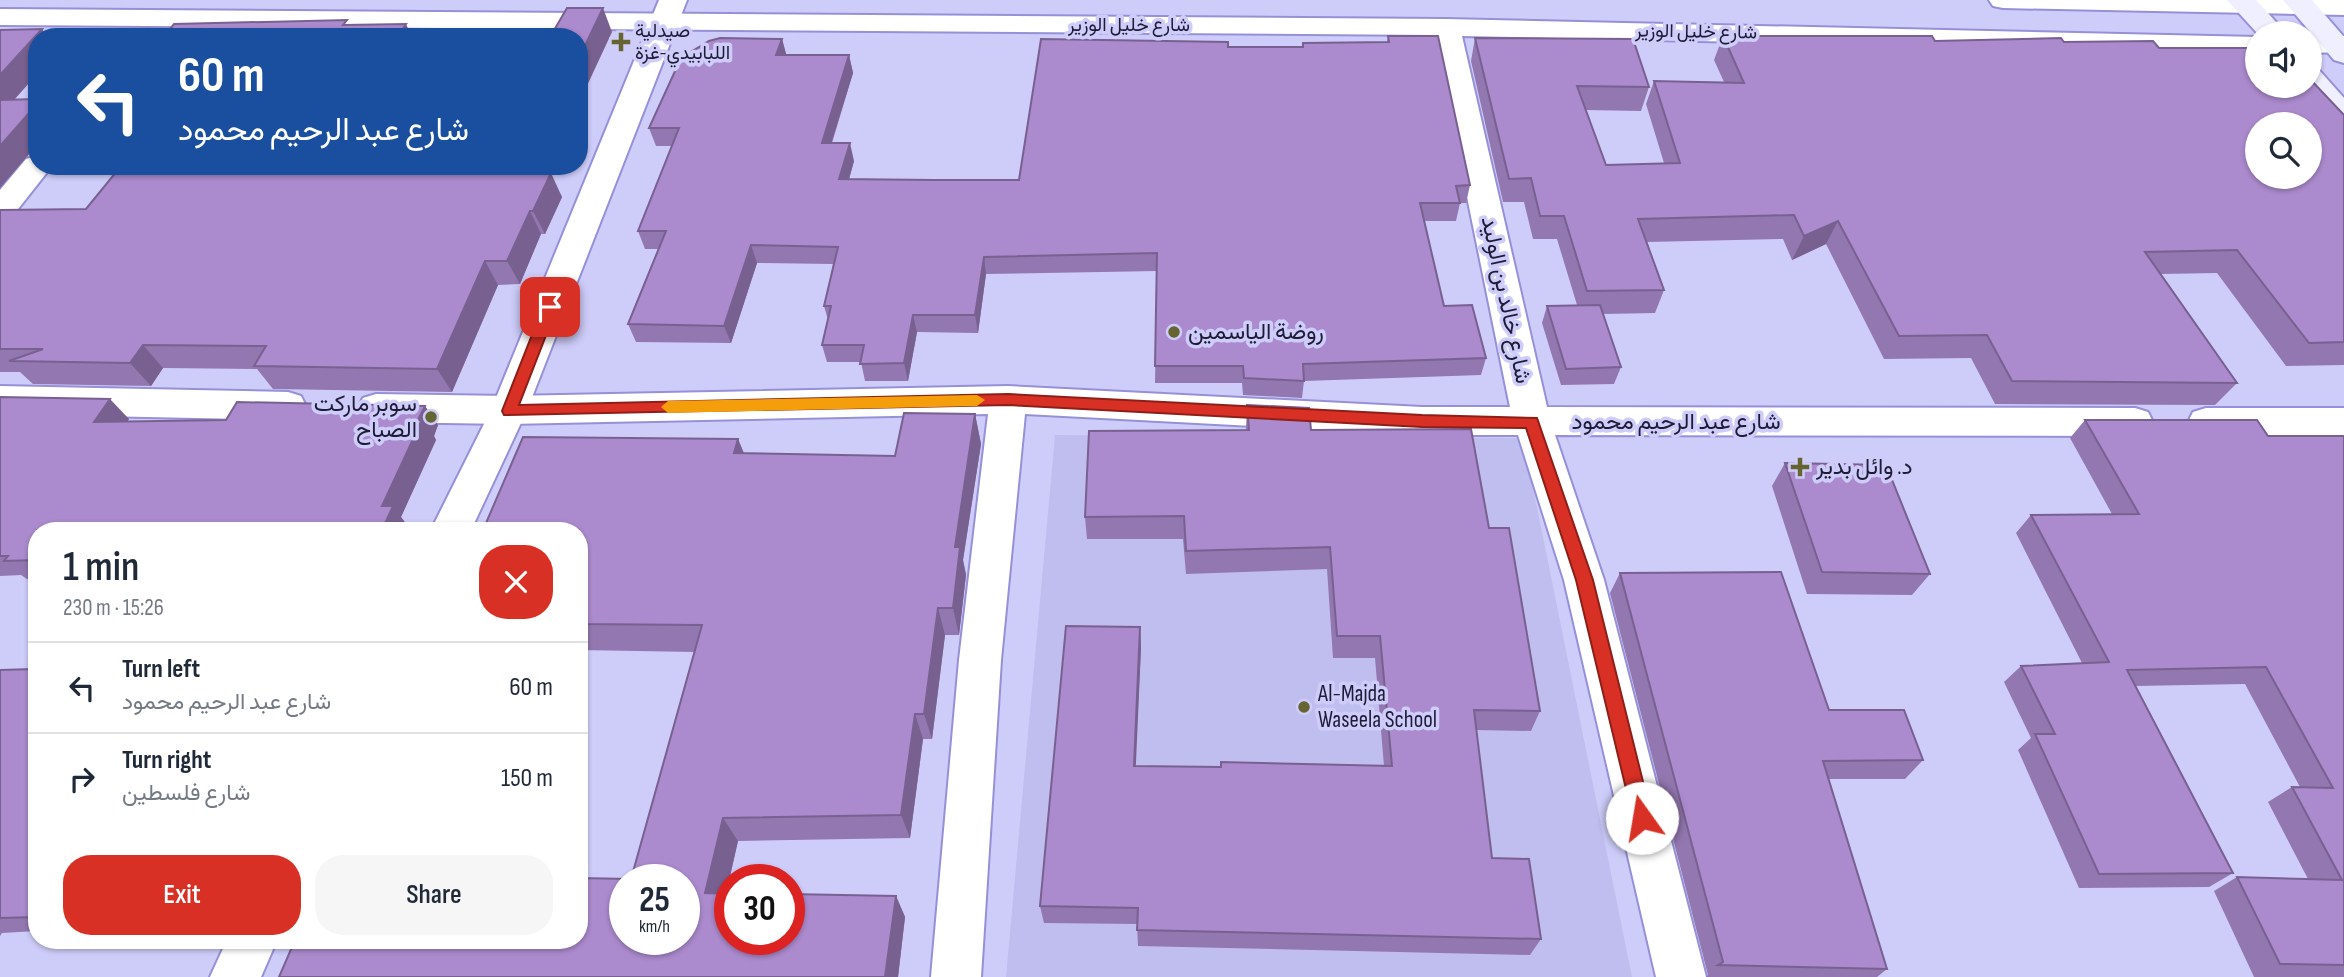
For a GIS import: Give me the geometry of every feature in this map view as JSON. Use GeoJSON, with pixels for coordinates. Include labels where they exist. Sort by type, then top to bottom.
{"type":"FeatureCollection","features":[{"type":"Feature","properties":{"kind":"main road"},"geometry":{"type":"LineString","coordinates":[[2244,3],[2261,21]]}},
{"type":"Feature","properties":{"kind":"main road"},"geometry":{"type":"LineString","coordinates":[[2300,3],[2333,47]]}},
{"type":"Feature","properties":{"kind":"main road"},"geometry":{"type":"LineString","coordinates":[[2322,91],[2344,117]]}},
{"type":"Feature","properties":{"kind":"street"},"geometry":{"type":"LineString","coordinates":[[2003,0],[2300,3],[2344,7]]}},
{"type":"Feature","properties":{"kind":"street"},"geometry":{"type":"LineString","coordinates":[[456,522],[509,411],[668,11]]}},
{"type":"Feature","properties":{"kind":"street","name":"شارع خليل الوزير"},"geometry":{"type":"LineString","coordinates":[[0,17],[151,28],[668,11],[2245,45]]}},
{"type":"Feature","properties":{"kind":"street","name":"شارع خالد بن الوليد"},"geometry":{"type":"LineString","coordinates":[[1446,27],[1532,422],[1584,580],[1681,977]]}},
{"type":"Feature","properties":{"kind":"street"},"geometry":{"type":"LineString","coordinates":[[0,211],[30,175]]}},
{"type":"Feature","properties":{"kind":"street","name":"شارع عبد الرحيم محمود"},"geometry":{"type":"LineString","coordinates":[[0,400],[509,411],[1008,400],[1422,421],[2344,422]]}},
{"type":"Feature","properties":{"kind":"street"},"geometry":{"type":"LineString","coordinates":[[956,977],[980,660],[1008,400]]}},
{"type":"Feature","properties":{"kind":"street"},"geometry":{"type":"LineString","coordinates":[[235,977],[249,949]]}},
{"type":"Feature","properties":{"kind":"shaded area","name":"Al-Majda Waseela School"},"geometry":{"type":"Polygon","coordinates":[[[1055,435],[1523,438],[1632,977],[1006,977],[1055,435]]]}},
{"type":"Feature","properties":{"kind":"building"},"geometry":{"type":"Polygon","coordinates":[[[567,8],[603,8],[588,39],[588,28],[555,28],[567,8]]]}},
{"type":"Feature","properties":{"kind":"building"},"geometry":{"type":"Polygon","coordinates":[[[347,20],[343,25],[406,24],[403,28],[171,28],[174,24],[347,20]]]}},
{"type":"Feature","properties":{"kind":"building"},"geometry":{"type":"Polygon","coordinates":[[[28,29],[28,44],[0,75],[0,30],[28,29]]]}},
{"type":"Feature","properties":{"kind":"building"},"geometry":{"type":"Polygon","coordinates":[[[1388,36],[1438,36],[1470,185],[1456,186],[1460,203],[1420,203],[1444,306],[1472,305],[1486,358],[1303,364],[1304,381],[1244,378],[1243,366],[1155,366],[1157,253],[984,257],[975,315],[913,315],[904,363],[860,364],[864,345],[822,345],[831,306],[824,306],[838,247],[751,245],[724,326],[628,324],[666,231],[638,231],[679,128],[649,128],[681,58],[709,41],[720,38],[782,39],[776,55],[849,55],[822,143],[850,143],[839,179],[1019,180],[1041,39],[1228,42],[1228,47],[1303,47],[1303,43],[1389,42],[1388,36]]]}},
{"type":"Feature","properties":{"kind":"building"},"geometry":{"type":"Polygon","coordinates":[[[1723,36],[1932,36],[1935,41],[2061,38],[2064,42],[2153,41],[2159,48],[2245,48],[2245,98],[2322,98],[2322,92],[2344,115],[2344,342],[2309,343],[2237,250],[2145,252],[2237,383],[2012,381],[1987,335],[1899,336],[1838,221],[1804,236],[1794,215],[1638,219],[1664,290],[1587,291],[1564,216],[1540,216],[1531,178],[1509,179],[1475,38],[1633,39],[1649,87],[1577,86],[1606,165],[1680,163],[1654,81],[1744,83],[1723,36]]]}},
{"type":"Feature","properties":{"kind":"building"},"geometry":{"type":"Polygon","coordinates":[[[28,99],[28,114],[0,146],[0,100],[28,99]]]}},
{"type":"Feature","properties":{"kind":"building"},"geometry":{"type":"Polygon","coordinates":[[[114,175],[550,175],[507,261],[485,261],[437,369],[254,366],[266,346],[143,345],[130,363],[9,361],[43,349],[0,349],[0,210],[86,209],[114,175]]]}},
{"type":"Feature","properties":{"kind":"building"},"geometry":{"type":"Polygon","coordinates":[[[1600,305],[1621,367],[1566,369],[1547,306],[1600,305]]]}},
{"type":"Feature","properties":{"kind":"building"},"geometry":{"type":"Polygon","coordinates":[[[0,397],[110,399],[94,422],[226,420],[237,402],[425,406],[418,420],[422,420],[382,506],[393,506],[386,522],[28,522],[28,560],[4,561],[8,556],[0,556],[0,397]]]}},
{"type":"Feature","properties":{"kind":"building"},"geometry":{"type":"Polygon","coordinates":[[[1247,405],[1309,408],[1311,430],[1471,429],[1489,528],[1509,528],[1540,711],[1474,710],[1492,858],[1529,859],[1541,939],[1137,930],[1138,908],[1040,906],[1066,626],[1140,627],[1134,766],[1221,767],[1221,762],[1392,766],[1380,636],[1337,636],[1330,547],[1186,551],[1184,516],[1085,517],[1089,431],[1249,430],[1247,405]]]}},
{"type":"Feature","properties":{"kind":"building"},"geometry":{"type":"Polygon","coordinates":[[[904,413],[975,414],[955,547],[960,547],[953,608],[938,608],[924,714],[915,714],[901,815],[723,818],[705,893],[714,893],[714,955],[805,955],[805,894],[896,896],[885,977],[279,977],[291,949],[588,949],[588,878],[609,879],[609,955],[700,955],[700,864],[635,864],[702,625],[588,624],[588,522],[486,522],[523,437],[738,439],[734,453],[895,456],[904,413]]]}},
{"type":"Feature","properties":{"kind":"building"},"geometry":{"type":"Polygon","coordinates":[[[2085,420],[2257,420],[2268,436],[2344,436],[2344,965],[2280,964],[2237,877],[2342,880],[2292,787],[2333,788],[2266,667],[2127,670],[2233,873],[2099,874],[2035,734],[2055,734],[2021,666],[2109,662],[2031,515],[2139,514],[2085,420]]]}},
{"type":"Feature","properties":{"kind":"building"},"geometry":{"type":"Polygon","coordinates":[[[1785,463],[1886,465],[1930,574],[1822,572],[1785,463]]]}},
{"type":"Feature","properties":{"kind":"building"},"geometry":{"type":"Polygon","coordinates":[[[1781,572],[1829,710],[1904,710],[1923,760],[1823,761],[1887,969],[1718,965],[1723,962],[1620,573],[1781,572]]]}},
{"type":"Feature","properties":{"kind":"building"},"geometry":{"type":"Polygon","coordinates":[[[28,669],[28,917],[0,918],[0,670],[28,669]]]}},
{"type":"Feature","properties":{"kind":"slow traffic"},"geometry":{"type":"LineString","coordinates":[[668,407],[977,400]]}},
{"type":"Feature","properties":{"kind":"place","name":"صيدلية اللبابيدي-غزة"},"geometry":{"type":"Point","coordinates":[621,42]}},
{"type":"Feature","properties":{"kind":"place","name":"روضة الياسمين"},"geometry":{"type":"Point","coordinates":[1174,332]}},
{"type":"Feature","properties":{"kind":"place","name":"سوبر ماركت الصباح"},"geometry":{"type":"Point","coordinates":[431,417]}},
{"type":"Feature","properties":{"kind":"place","name":"د. وائل بدير"},"geometry":{"type":"Point","coordinates":[1800,467]}},
{"type":"Feature","properties":{"kind":"place","name":"Al-Majda Waseela School"},"geometry":{"type":"Point","coordinates":[1304,707]}},
{"type":"Feature","properties":{"kind":"route"},"geometry":{"type":"LineString","coordinates":[[550,307],[509,411],[1008,400],[1422,421],[1532,422],[1584,580],[1642,818]]}}]}
